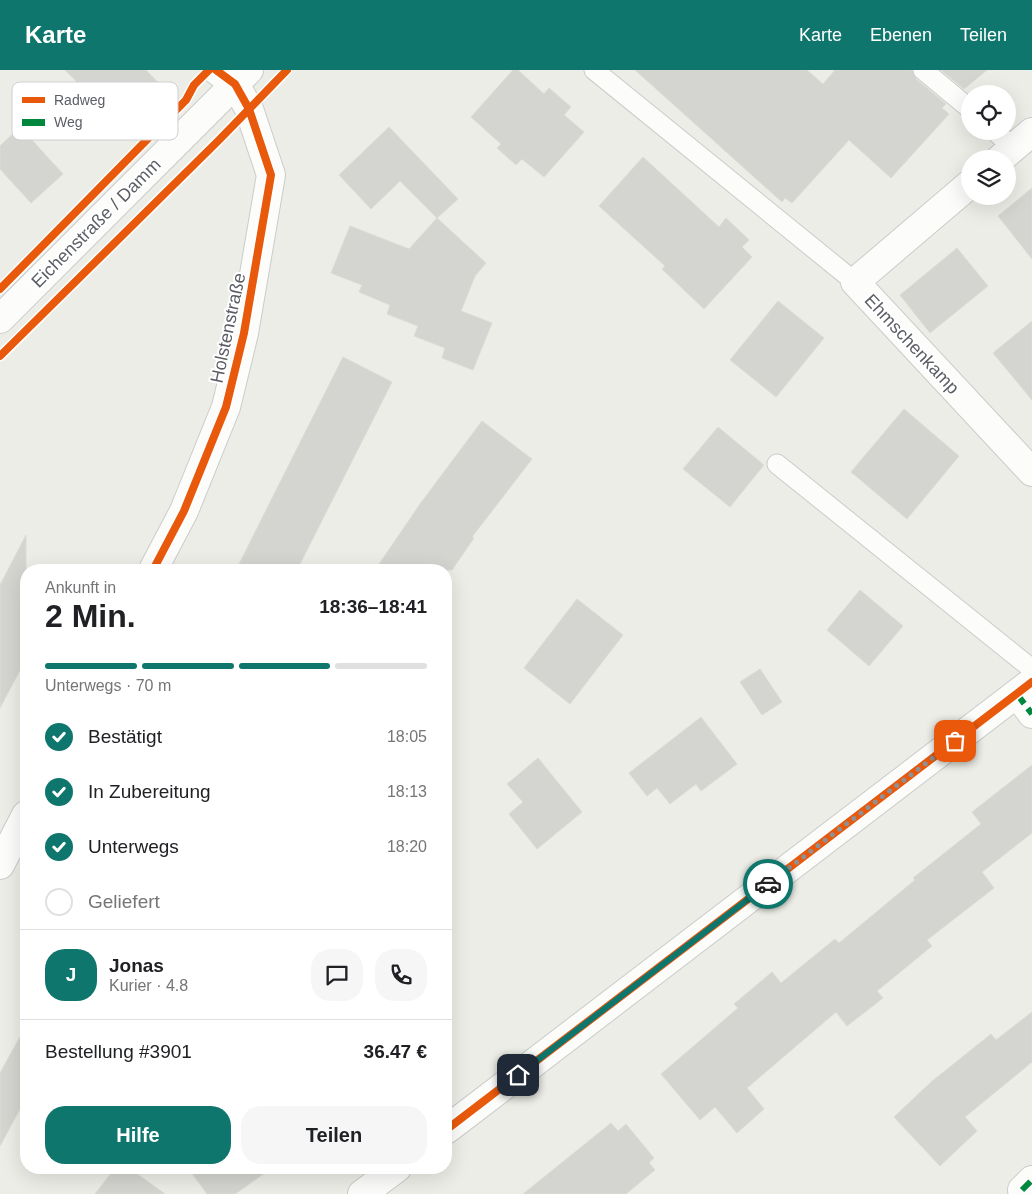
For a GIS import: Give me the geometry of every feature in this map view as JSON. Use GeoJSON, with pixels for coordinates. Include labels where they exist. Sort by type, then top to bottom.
{"type":"FeatureCollection","features":[{"type":"Feature","properties":{"kind":"street","name":"Eichenstraße / Damm"},"geometry":{"type":"LineString","coordinates":[[178,133],[234,75]]}},
{"type":"Feature","properties":{"kind":"street","name":"Holstenstraße"},"geometry":{"type":"LineString","coordinates":[[156,564],[184,511],[226,407],[244,333],[268,194],[271,175],[249,110],[234,75]]}},
{"type":"Feature","properties":{"kind":"street","name":"Eichenstraße / Damm"},"geometry":{"type":"LineString","coordinates":[[0,318],[171,140]]}},
{"type":"Feature","properties":{"kind":"street","name":"Ehmschenkamp"},"geometry":{"type":"LineString","coordinates":[[961,192],[855,282],[1032,472]]}},
{"type":"Feature","properties":{"kind":"street"},"geometry":{"type":"LineString","coordinates":[[452,1126],[1027,697]]}},
{"type":"Feature","properties":{"kind":"street"},"geometry":{"type":"LineString","coordinates":[[0,865],[20,827]]}},
{"type":"Feature","properties":{"kind":"street"},"geometry":{"type":"LineString","coordinates":[[362,1194],[389,1174]]}},
{"type":"Feature","properties":{"kind":"lane"},"geometry":{"type":"LineString","coordinates":[[594,70],[855,282]]}},
{"type":"Feature","properties":{"kind":"lane"},"geometry":{"type":"LineString","coordinates":[[923,70],[961,102]]}},
{"type":"Feature","properties":{"kind":"lane"},"geometry":{"type":"LineString","coordinates":[[777,464],[1032,669]]}},
{"type":"Feature","properties":{"kind":"building"},"geometry":{"type":"Polygon","coordinates":[[[65,70],[146,70],[158,82],[77,82],[65,70]]]}},
{"type":"Feature","properties":{"kind":"building"},"geometry":{"type":"Polygon","coordinates":[[[513,70],[518,70],[544,94],[549,88],[571,107],[564,115],[584,132],[544,177],[522,159],[516,165],[497,148],[501,144],[471,117],[513,70]]]}},
{"type":"Feature","properties":{"kind":"building"},"geometry":{"type":"Polygon","coordinates":[[[635,70],[807,70],[823,84],[835,70],[912,70],[916,79],[946,104],[942,108],[949,114],[891,178],[849,140],[792,203],[785,198],[782,202],[635,70]]]}},
{"type":"Feature","properties":{"kind":"building"},"geometry":{"type":"Polygon","coordinates":[[[941,70],[987,70],[969,85],[961,87],[941,70]]]}},
{"type":"Feature","properties":{"kind":"building"},"geometry":{"type":"Polygon","coordinates":[[[389,127],[458,199],[437,218],[400,181],[371,209],[339,175],[389,127]]]}},
{"type":"Feature","properties":{"kind":"building"},"geometry":{"type":"Polygon","coordinates":[[[12,135],[12,140],[32,140],[63,174],[31,203],[0,169],[0,146],[12,135]]]}},
{"type":"Feature","properties":{"kind":"building"},"geometry":{"type":"Polygon","coordinates":[[[643,157],[719,227],[726,218],[749,240],[742,247],[752,257],[704,309],[662,269],[665,266],[599,206],[643,157]]]}},
{"type":"Feature","properties":{"kind":"building"},"geometry":{"type":"Polygon","coordinates":[[[1032,188],[1032,259],[998,216],[1011,205],[1016,205],[1016,201],[1032,188]]]}},
{"type":"Feature","properties":{"kind":"building"},"geometry":{"type":"Polygon","coordinates":[[[437,218],[486,263],[475,276],[461,311],[492,323],[473,370],[442,358],[445,348],[414,336],[418,326],[387,314],[390,305],[359,292],[362,285],[331,273],[350,226],[409,249],[437,218]]]}},
{"type":"Feature","properties":{"kind":"building"},"geometry":{"type":"Polygon","coordinates":[[[957,248],[988,286],[930,333],[900,295],[957,248]]]}},
{"type":"Feature","properties":{"kind":"building"},"geometry":{"type":"Polygon","coordinates":[[[778,301],[824,338],[776,397],[730,360],[778,301]]]}},
{"type":"Feature","properties":{"kind":"building"},"geometry":{"type":"Polygon","coordinates":[[[1032,321],[1032,400],[993,353],[1032,321]]]}},
{"type":"Feature","properties":{"kind":"building"},"geometry":{"type":"Polygon","coordinates":[[[343,357],[392,382],[300,564],[239,564],[343,357]]]}},
{"type":"Feature","properties":{"kind":"building"},"geometry":{"type":"Polygon","coordinates":[[[904,409],[959,456],[907,519],[851,472],[904,409]]]}},
{"type":"Feature","properties":{"kind":"building"},"geometry":{"type":"Polygon","coordinates":[[[482,421],[532,459],[472,537],[474,538],[452,570],[452,564],[379,564],[420,504],[482,421]]]}},
{"type":"Feature","properties":{"kind":"building"},"geometry":{"type":"Polygon","coordinates":[[[718,427],[764,465],[730,507],[683,469],[718,427]]]}},
{"type":"Feature","properties":{"kind":"building"},"geometry":{"type":"Polygon","coordinates":[[[26,535],[26,564],[20,564],[20,670],[0,708],[0,585],[26,535]]]}},
{"type":"Feature","properties":{"kind":"building"},"geometry":{"type":"Polygon","coordinates":[[[860,590],[903,626],[869,666],[827,630],[860,590]]]}},
{"type":"Feature","properties":{"kind":"building"},"geometry":{"type":"Polygon","coordinates":[[[577,599],[623,635],[570,704],[524,668],[577,599]]]}},
{"type":"Feature","properties":{"kind":"building"},"geometry":{"type":"Polygon","coordinates":[[[760,669],[782,702],[762,715],[740,682],[760,669]]]}},
{"type":"Feature","properties":{"kind":"building"},"geometry":{"type":"Polygon","coordinates":[[[701,717],[737,764],[701,791],[696,784],[670,804],[657,788],[647,796],[629,773],[701,717]]]}},
{"type":"Feature","properties":{"kind":"building"},"geometry":{"type":"Polygon","coordinates":[[[538,758],[582,812],[537,849],[509,814],[523,802],[507,784],[538,758]]]}},
{"type":"Feature","properties":{"kind":"building"},"geometry":{"type":"Polygon","coordinates":[[[1032,765],[1032,833],[982,872],[994,888],[927,940],[932,946],[877,991],[883,998],[847,1026],[836,1012],[747,1088],[764,1109],[737,1133],[715,1107],[700,1120],[661,1074],[738,1008],[734,1004],[772,972],[781,983],[835,939],[839,943],[915,880],[913,878],[981,824],[972,812],[1032,765]]]}},
{"type":"Feature","properties":{"kind":"building"},"geometry":{"type":"Polygon","coordinates":[[[1032,1012],[1032,1062],[965,1117],[977,1131],[940,1166],[894,1117],[931,1082],[991,1034],[996,1040],[1032,1012]]]}},
{"type":"Feature","properties":{"kind":"building"},"geometry":{"type":"Polygon","coordinates":[[[20,1037],[20,1109],[0,1146],[0,1073],[20,1037]]]}},
{"type":"Feature","properties":{"kind":"building"},"geometry":{"type":"Polygon","coordinates":[[[611,1123],[618,1131],[626,1124],[654,1158],[649,1163],[655,1170],[626,1194],[523,1194],[611,1123]]]}},
{"type":"Feature","properties":{"kind":"building"},"geometry":{"type":"Polygon","coordinates":[[[110,1174],[137,1174],[165,1194],[95,1194],[110,1174]]]}},
{"type":"Feature","properties":{"kind":"building"},"geometry":{"type":"Polygon","coordinates":[[[192,1174],[263,1174],[235,1194],[207,1194],[192,1174]]]}},
{"type":"Feature","properties":{"kind":"marked path"},"geometry":{"type":"LineString","coordinates":[[1017,694],[1032,714]]}},
{"type":"Feature","properties":{"kind":"marked path"},"geometry":{"type":"LineString","coordinates":[[1022,1190],[1032,1180]]}},
{"type":"Feature","properties":{"kind":"cycle path"},"geometry":{"type":"LineString","coordinates":[[178,108],[186,100],[194,85],[209,70]]}},
{"type":"Feature","properties":{"kind":"cycle path"},"geometry":{"type":"LineString","coordinates":[[156,564],[184,511],[226,407],[244,333],[271,175],[249,109],[235,84],[216,70]]}},
{"type":"Feature","properties":{"kind":"cycle path"},"geometry":{"type":"LineString","coordinates":[[0,356],[218,141],[287,70]]}},
{"type":"Feature","properties":{"kind":"cycle path"},"geometry":{"type":"LineString","coordinates":[[0,289],[147,140]]}},
{"type":"Feature","properties":{"kind":"cycle path"},"geometry":{"type":"LineString","coordinates":[[452,1125],[1032,682]]}},
{"type":"Feature","properties":{"kind":"way so far"},"geometry":{"type":"LineString","coordinates":[[768,884],[955,741]]}},
{"type":"Feature","properties":{"kind":"route"},"geometry":{"type":"LineString","coordinates":[[518,1075],[768,884]]}}]}
